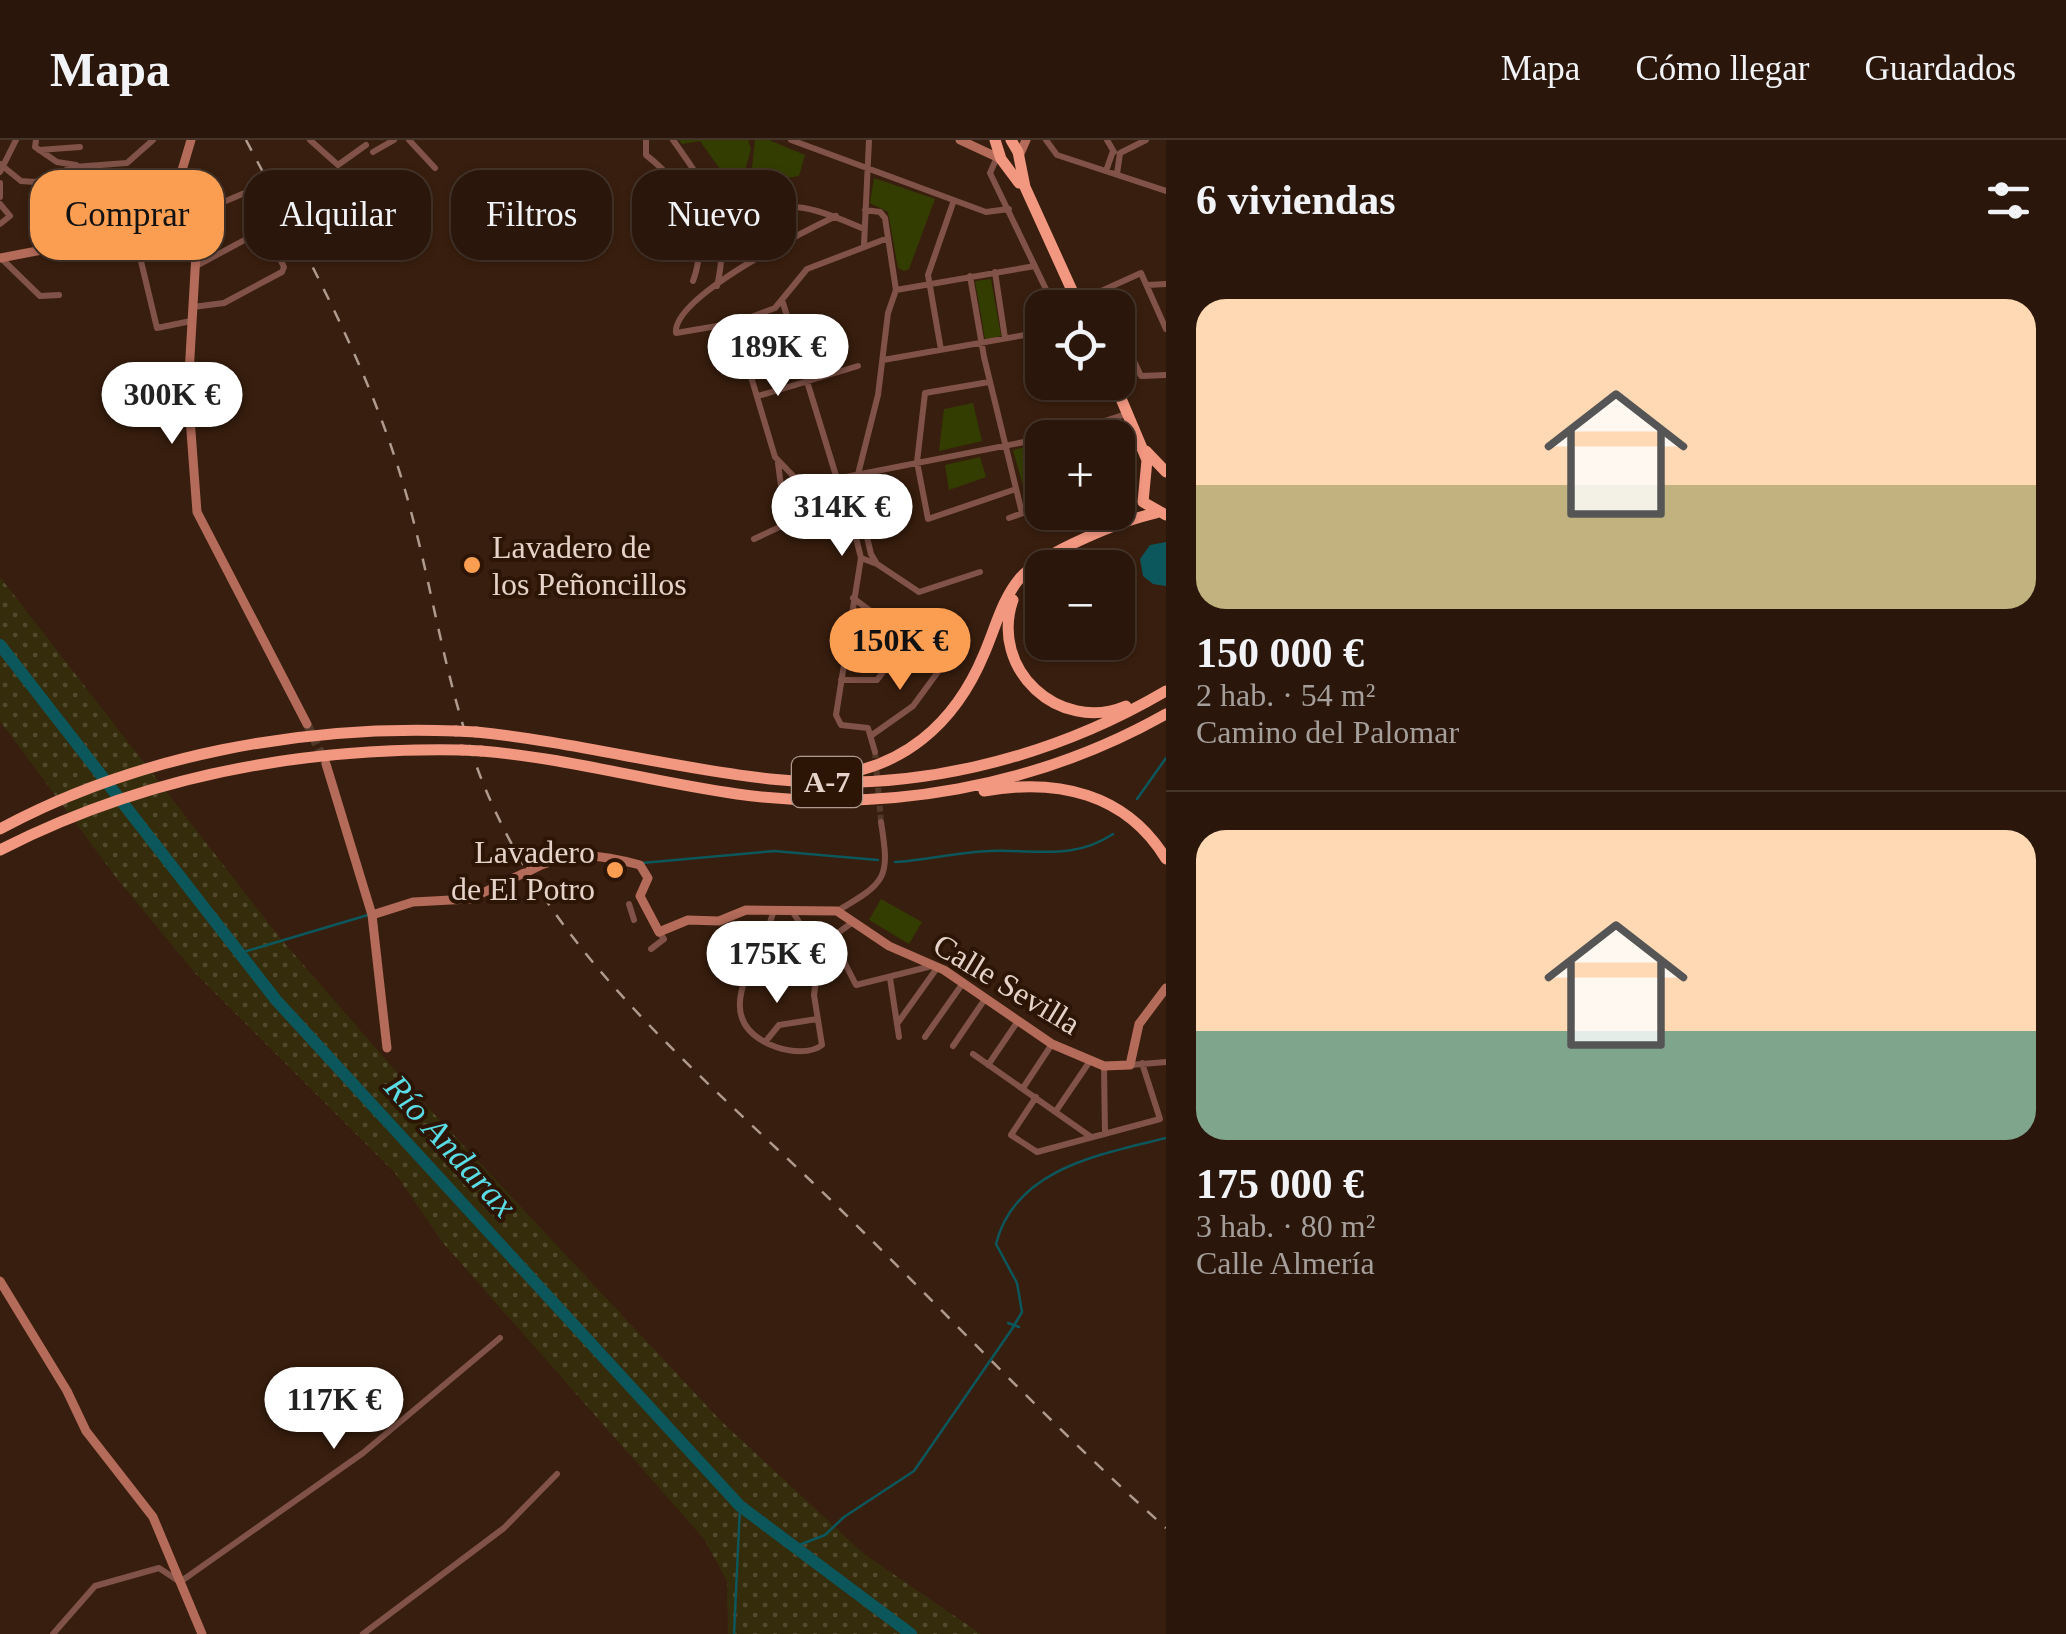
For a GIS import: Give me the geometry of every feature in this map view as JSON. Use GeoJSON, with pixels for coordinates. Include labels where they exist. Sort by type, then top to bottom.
{"type":"FeatureCollection","features":[{"type":"Feature","properties":{"kind":"highway"},"geometry":{"type":"LineString","coordinates":[[1004,149],[1074,290]]}},
{"type":"Feature","properties":{"kind":"highway"},"geometry":{"type":"LineString","coordinates":[[1108,531],[1136,510],[1147,460],[1122,400]]}},
{"type":"Feature","properties":{"kind":"highway"},"geometry":{"type":"LineString","coordinates":[[1140,443],[1166,472]]}},
{"type":"Feature","properties":{"kind":"highway"},"geometry":{"type":"LineString","coordinates":[[1140,491],[1150,475],[1166,472]]}},
{"type":"Feature","properties":{"kind":"highway"},"geometry":{"type":"LineString","coordinates":[[1060,550],[1163,513],[1140,491]]}},
{"type":"Feature","properties":{"kind":"highway"},"geometry":{"type":"LineString","coordinates":[[1025,576],[1016,591],[1008,626],[1014,658],[1032,688],[1050,703],[1089,714],[1164,693]]}},
{"type":"Feature","properties":{"kind":"highway"},"geometry":{"type":"LineString","coordinates":[[796,782],[887,762],[927,738],[966,693],[1004,605],[1025,576]]}},
{"type":"Feature","properties":{"kind":"highway","name":"A-7"},"geometry":{"type":"LineString","coordinates":[[0,829],[113,781],[202,755],[332,734],[476,732],[796,782],[871,782],[982,765],[1099,727],[1164,693]]}},
{"type":"Feature","properties":{"kind":"highway","name":"A-7"},"geometry":{"type":"LineString","coordinates":[[0,850],[106,802],[214,772],[346,752],[480,751],[588,764],[774,798],[883,800],[950,791],[1050,766],[1166,714]]}},
{"type":"Feature","properties":{"kind":"highway"},"geometry":{"type":"LineString","coordinates":[[950,791],[1042,784],[1086,794],[1130,816],[1166,859]]}},
{"type":"Feature","properties":{"kind":"street"},"geometry":{"type":"LineString","coordinates":[[16,140],[0,167],[21,181],[34,182],[78,167]]}},
{"type":"Feature","properties":{"kind":"street"},"geometry":{"type":"LineString","coordinates":[[36,140],[38,150],[56,162],[78,167],[105,167],[133,160],[152,140]]}},
{"type":"Feature","properties":{"kind":"street"},"geometry":{"type":"LineString","coordinates":[[182,170],[191,140]]}},
{"type":"Feature","properties":{"kind":"street"},"geometry":{"type":"LineString","coordinates":[[310,140],[338,164],[366,145]]}},
{"type":"Feature","properties":{"kind":"street"},"geometry":{"type":"LineString","coordinates":[[373,152],[394,140]]}},
{"type":"Feature","properties":{"kind":"street"},"geometry":{"type":"LineString","coordinates":[[409,140],[435,168]]}},
{"type":"Feature","properties":{"kind":"street"},"geometry":{"type":"LineString","coordinates":[[646,140],[646,154],[680,190],[696,220],[702,258],[693,281]]}},
{"type":"Feature","properties":{"kind":"street"},"geometry":{"type":"LineString","coordinates":[[674,140],[694,170]]}},
{"type":"Feature","properties":{"kind":"street"},"geometry":{"type":"LineString","coordinates":[[791,140],[986,212],[1009,208]]}},
{"type":"Feature","properties":{"kind":"street"},"geometry":{"type":"LineString","coordinates":[[864,244],[869,140]]}},
{"type":"Feature","properties":{"kind":"street"},"geometry":{"type":"LineString","coordinates":[[966,141],[1004,149],[1026,140]]}},
{"type":"Feature","properties":{"kind":"street"},"geometry":{"type":"LineString","coordinates":[[1046,140],[1057,155],[1166,191]]}},
{"type":"Feature","properties":{"kind":"street"},"geometry":{"type":"LineString","coordinates":[[1107,140],[1116,152],[1116,174]]}},
{"type":"Feature","properties":{"kind":"street"},"geometry":{"type":"LineString","coordinates":[[1106,171],[1116,152],[1146,140]]}},
{"type":"Feature","properties":{"kind":"street"},"geometry":{"type":"LineString","coordinates":[[38,150],[80,147]]}},
{"type":"Feature","properties":{"kind":"street"},"geometry":{"type":"LineString","coordinates":[[1004,149],[992,176],[1046,290]]}},
{"type":"Feature","properties":{"kind":"street"},"geometry":{"type":"LineString","coordinates":[[0,184],[0,200],[10,216],[0,224]]}},
{"type":"Feature","properties":{"kind":"street"},"geometry":{"type":"LineString","coordinates":[[941,350],[928,275],[954,200]]}},
{"type":"Feature","properties":{"kind":"street"},"geometry":{"type":"LineString","coordinates":[[796,205],[864,229]]}},
{"type":"Feature","properties":{"kind":"street"},"geometry":{"type":"LineString","coordinates":[[865,210],[880,212],[896,290],[874,416],[857,474],[859,512],[877,564]]}},
{"type":"Feature","properties":{"kind":"street"},"geometry":{"type":"LineString","coordinates":[[836,216],[754,256],[682,316],[676,333],[735,322],[782,303],[807,269],[888,238]]}},
{"type":"Feature","properties":{"kind":"street"},"geometry":{"type":"LineString","coordinates":[[195,267],[244,240]]}},
{"type":"Feature","properties":{"kind":"street"},"geometry":{"type":"LineString","coordinates":[[1,259],[30,253]]}},
{"type":"Feature","properties":{"kind":"street"},"geometry":{"type":"LineString","coordinates":[[1,259],[40,296],[59,295]]}},
{"type":"Feature","properties":{"kind":"street"},"geometry":{"type":"LineString","coordinates":[[140,260],[156,328],[191,321]]}},
{"type":"Feature","properties":{"kind":"street"},"geometry":{"type":"LineString","coordinates":[[194,260],[188,391],[197,512],[308,724]]}},
{"type":"Feature","properties":{"kind":"street"},"geometry":{"type":"LineString","coordinates":[[194,307],[224,303],[282,272],[281,260]]}},
{"type":"Feature","properties":{"kind":"street"},"geometry":{"type":"LineString","coordinates":[[717,287],[724,260]]}},
{"type":"Feature","properties":{"kind":"street"},"geometry":{"type":"LineString","coordinates":[[896,290],[1035,266]]}},
{"type":"Feature","properties":{"kind":"street"},"geometry":{"type":"LineString","coordinates":[[995,272],[1005,338]]}},
{"type":"Feature","properties":{"kind":"street"},"geometry":{"type":"LineString","coordinates":[[1106,290],[1141,274],[1166,330]]}},
{"type":"Feature","properties":{"kind":"street"},"geometry":{"type":"LineString","coordinates":[[970,276],[981,342],[1022,513]]}},
{"type":"Feature","properties":{"kind":"street"},"geometry":{"type":"LineString","coordinates":[[1146,285],[1166,284]]}},
{"type":"Feature","properties":{"kind":"street"},"geometry":{"type":"LineString","coordinates":[[782,303],[837,479]]}},
{"type":"Feature","properties":{"kind":"street"},"geometry":{"type":"LineString","coordinates":[[735,322],[778,462],[786,507],[783,529],[754,539]]}},
{"type":"Feature","properties":{"kind":"street"},"geometry":{"type":"LineString","coordinates":[[882,360],[1025,335]]}},
{"type":"Feature","properties":{"kind":"street"},"geometry":{"type":"LineString","coordinates":[[1135,365],[1140,376],[1166,375]]}},
{"type":"Feature","properties":{"kind":"street"},"geometry":{"type":"LineString","coordinates":[[758,396],[858,366]]}},
{"type":"Feature","properties":{"kind":"street"},"geometry":{"type":"LineString","coordinates":[[990,382],[925,394],[916,462],[928,519],[1016,489]]}},
{"type":"Feature","properties":{"kind":"street"},"geometry":{"type":"LineString","coordinates":[[784,489],[1088,428],[1128,413]]}},
{"type":"Feature","properties":{"kind":"street"},"geometry":{"type":"LineString","coordinates":[[778,462],[802,486]]}},
{"type":"Feature","properties":{"kind":"street"},"geometry":{"type":"LineString","coordinates":[[786,507],[859,512]]}},
{"type":"Feature","properties":{"kind":"street"},"geometry":{"type":"LineString","coordinates":[[1009,518],[1025,512]]}},
{"type":"Feature","properties":{"kind":"street"},"geometry":{"type":"LineString","coordinates":[[862,525],[856,538],[860,558],[837,719],[841,724],[868,728],[875,752]]}},
{"type":"Feature","properties":{"kind":"street"},"geometry":{"type":"LineString","coordinates":[[860,558],[877,564],[919,592],[980,572]]}},
{"type":"Feature","properties":{"kind":"street"},"geometry":{"type":"LineString","coordinates":[[853,598],[943,664],[913,706],[872,735]]}},
{"type":"Feature","properties":{"kind":"street"},"geometry":{"type":"LineString","coordinates":[[841,680],[877,680],[908,639]]}},
{"type":"Feature","properties":{"kind":"street"},"geometry":{"type":"LineString","coordinates":[[326,764],[372,915],[386,1048]]}},
{"type":"Feature","properties":{"kind":"street"},"geometry":{"type":"LineString","coordinates":[[659,932],[688,920],[719,921],[746,910],[794,914],[838,911],[872,892],[883,876],[888,854],[881,822]]}},
{"type":"Feature","properties":{"kind":"street"},"geometry":{"type":"LineString","coordinates":[[372,915],[413,902],[470,899],[564,855],[622,860],[647,871],[640,896],[664,940],[652,950]]}},
{"type":"Feature","properties":{"kind":"street"},"geometry":{"type":"LineString","coordinates":[[634,920],[629,907],[644,904]]}},
{"type":"Feature","properties":{"kind":"street","name":"Calle Sevilla"},"geometry":{"type":"LineString","coordinates":[[838,911],[963,983],[1052,1044],[1090,1062],[1104,1066],[1166,1062]]}},
{"type":"Feature","properties":{"kind":"street"},"geometry":{"type":"LineString","coordinates":[[773,912],[764,945],[740,983],[743,1020],[777,1047],[818,1050],[822,1046],[814,985],[822,946],[853,922]]}},
{"type":"Feature","properties":{"kind":"street"},"geometry":{"type":"LineString","coordinates":[[794,914],[820,955]]}},
{"type":"Feature","properties":{"kind":"street"},"geometry":{"type":"LineString","coordinates":[[832,938],[856,984],[935,967]]}},
{"type":"Feature","properties":{"kind":"street"},"geometry":{"type":"LineString","coordinates":[[897,1024],[935,967]]}},
{"type":"Feature","properties":{"kind":"street"},"geometry":{"type":"LineString","coordinates":[[890,978],[899,1037]]}},
{"type":"Feature","properties":{"kind":"street"},"geometry":{"type":"LineString","coordinates":[[925,1037],[963,983]]}},
{"type":"Feature","properties":{"kind":"street"},"geometry":{"type":"LineString","coordinates":[[1130,1064],[1140,1024],[1166,988]]}},
{"type":"Feature","properties":{"kind":"street"},"geometry":{"type":"LineString","coordinates":[[953,1046],[985,999]]}},
{"type":"Feature","properties":{"kind":"street"},"geometry":{"type":"LineString","coordinates":[[766,1041],[778,1024],[818,1019]]}},
{"type":"Feature","properties":{"kind":"street"},"geometry":{"type":"LineString","coordinates":[[988,1065],[1018,1021]]}},
{"type":"Feature","properties":{"kind":"street"},"geometry":{"type":"LineString","coordinates":[[1023,1088],[1052,1044]]}},
{"type":"Feature","properties":{"kind":"street"},"geometry":{"type":"LineString","coordinates":[[973,1054],[1092,1138]]}},
{"type":"Feature","properties":{"kind":"street"},"geometry":{"type":"LineString","coordinates":[[1056,1111],[1090,1062]]}},
{"type":"Feature","properties":{"kind":"street"},"geometry":{"type":"LineString","coordinates":[[1036,1097],[1011,1135],[1036,1152],[1160,1119],[1142,1064]]}},
{"type":"Feature","properties":{"kind":"street"},"geometry":{"type":"LineString","coordinates":[[1104,1066],[1106,1134]]}},
{"type":"Feature","properties":{"kind":"street"},"geometry":{"type":"LineString","coordinates":[[0,1281],[67,1391],[86,1432],[153,1517],[202,1634]]}},
{"type":"Feature","properties":{"kind":"street"},"geometry":{"type":"LineString","coordinates":[[180,1582],[363,1453],[500,1338]]}},
{"type":"Feature","properties":{"kind":"street"},"geometry":{"type":"LineString","coordinates":[[363,1634],[504,1528],[557,1474]]}},
{"type":"Feature","properties":{"kind":"street"},"geometry":{"type":"LineString","coordinates":[[52,1634],[102,1582],[159,1568],[180,1582]]}},
{"type":"Feature","properties":{"kind":"green space"},"geometry":{"type":"Polygon","coordinates":[[[679,140],[748,140],[751,149],[745,170],[721,170],[700,141],[682,144],[679,140]]]}},
{"type":"Feature","properties":{"kind":"green space"},"geometry":{"type":"Polygon","coordinates":[[[755,140],[769,140],[805,155],[799,176],[796,170],[752,170],[755,140]]]}},
{"type":"Feature","properties":{"kind":"green space"},"geometry":{"type":"Polygon","coordinates":[[[874,178],[935,199],[909,269],[904,271],[898,268],[888,212],[870,203],[874,178]]]}},
{"type":"Feature","properties":{"kind":"green space"},"geometry":{"type":"Polygon","coordinates":[[[991,279],[1001,336],[985,339],[975,281],[991,279]]]}},
{"type":"Feature","properties":{"kind":"green space"},"geometry":{"type":"Polygon","coordinates":[[[973,403],[982,441],[939,451],[944,409],[973,403]]]}},
{"type":"Feature","properties":{"kind":"green space"},"geometry":{"type":"Polygon","coordinates":[[[1025,447],[1025,493],[1013,450],[1025,447]]]}},
{"type":"Feature","properties":{"kind":"green space"},"geometry":{"type":"Polygon","coordinates":[[[980,457],[986,477],[949,490],[945,465],[980,457]]]}},
{"type":"Feature","properties":{"kind":"green space"},"geometry":{"type":"Polygon","coordinates":[[[881,899],[922,922],[909,944],[869,920],[881,899]]]}},
{"type":"Feature","properties":{"kind":"sand"},"geometry":{"type":"Polygon","coordinates":[[[0,577],[280,938],[421,1100],[721,1421],[864,1554],[981,1634],[728,1634],[727,1581],[704,1539],[444,1244],[395,1173],[195,973],[118,880],[0,721],[0,577]]]}},
{"type":"Feature","properties":{"kind":"water"},"geometry":{"type":"Polygon","coordinates":[[[1166,542],[1166,586],[1153,584],[1143,576],[1140,559],[1150,545],[1166,542]]]}},
{"type":"Feature","properties":{"kind":"waterway","name":"Río Andarax"},"geometry":{"type":"LineString","coordinates":[[0,645],[276,1000],[740,1506],[911,1634]]}},
{"type":"Feature","properties":{"kind":"waterway"},"geometry":{"type":"LineString","coordinates":[[1137,799],[1166,758]]}},
{"type":"Feature","properties":{"kind":"waterway"},"geometry":{"type":"LineString","coordinates":[[895,862],[978,852],[1068,851],[1113,834]]}},
{"type":"Feature","properties":{"kind":"waterway"},"geometry":{"type":"LineString","coordinates":[[642,863],[774,851],[878,860]]}},
{"type":"Feature","properties":{"kind":"waterway"},"geometry":{"type":"LineString","coordinates":[[240,953],[368,915]]}},
{"type":"Feature","properties":{"kind":"waterway"},"geometry":{"type":"LineString","coordinates":[[794,1547],[825,1535],[844,1517],[914,1471],[1012,1329],[1022,1312],[1017,1283],[996,1244],[1006,1218],[1022,1198],[1064,1168],[1166,1138]]}},
{"type":"Feature","properties":{"kind":"waterway"},"geometry":{"type":"LineString","coordinates":[[1008,1323],[1019,1327]]}},
{"type":"Feature","properties":{"kind":"waterway"},"geometry":{"type":"LineString","coordinates":[[734,1634],[740,1506]]}},
{"type":"Feature","properties":{"kind":"tunnel"},"geometry":{"type":"LineString","coordinates":[[307,724],[325,762]]}},
{"type":"Feature","properties":{"kind":"tunnel"},"geometry":{"type":"LineString","coordinates":[[875,752],[881,822]]}},
{"type":"Feature","properties":{"kind":"railway"},"geometry":{"type":"LineString","coordinates":[[246,140],[334,311],[373,399],[405,490],[467,739],[499,819],[530,876],[567,929],[652,1028],[1166,1528]]}},
{"type":"Feature","properties":{"kind":"place","name":"Lavadero de los Peñoncillos"},"geometry":{"type":"Point","coordinates":[472,565]}},
{"type":"Feature","properties":{"kind":"place","name":"Lavadero de El Potro"},"geometry":{"type":"Point","coordinates":[615,870]}}]}
